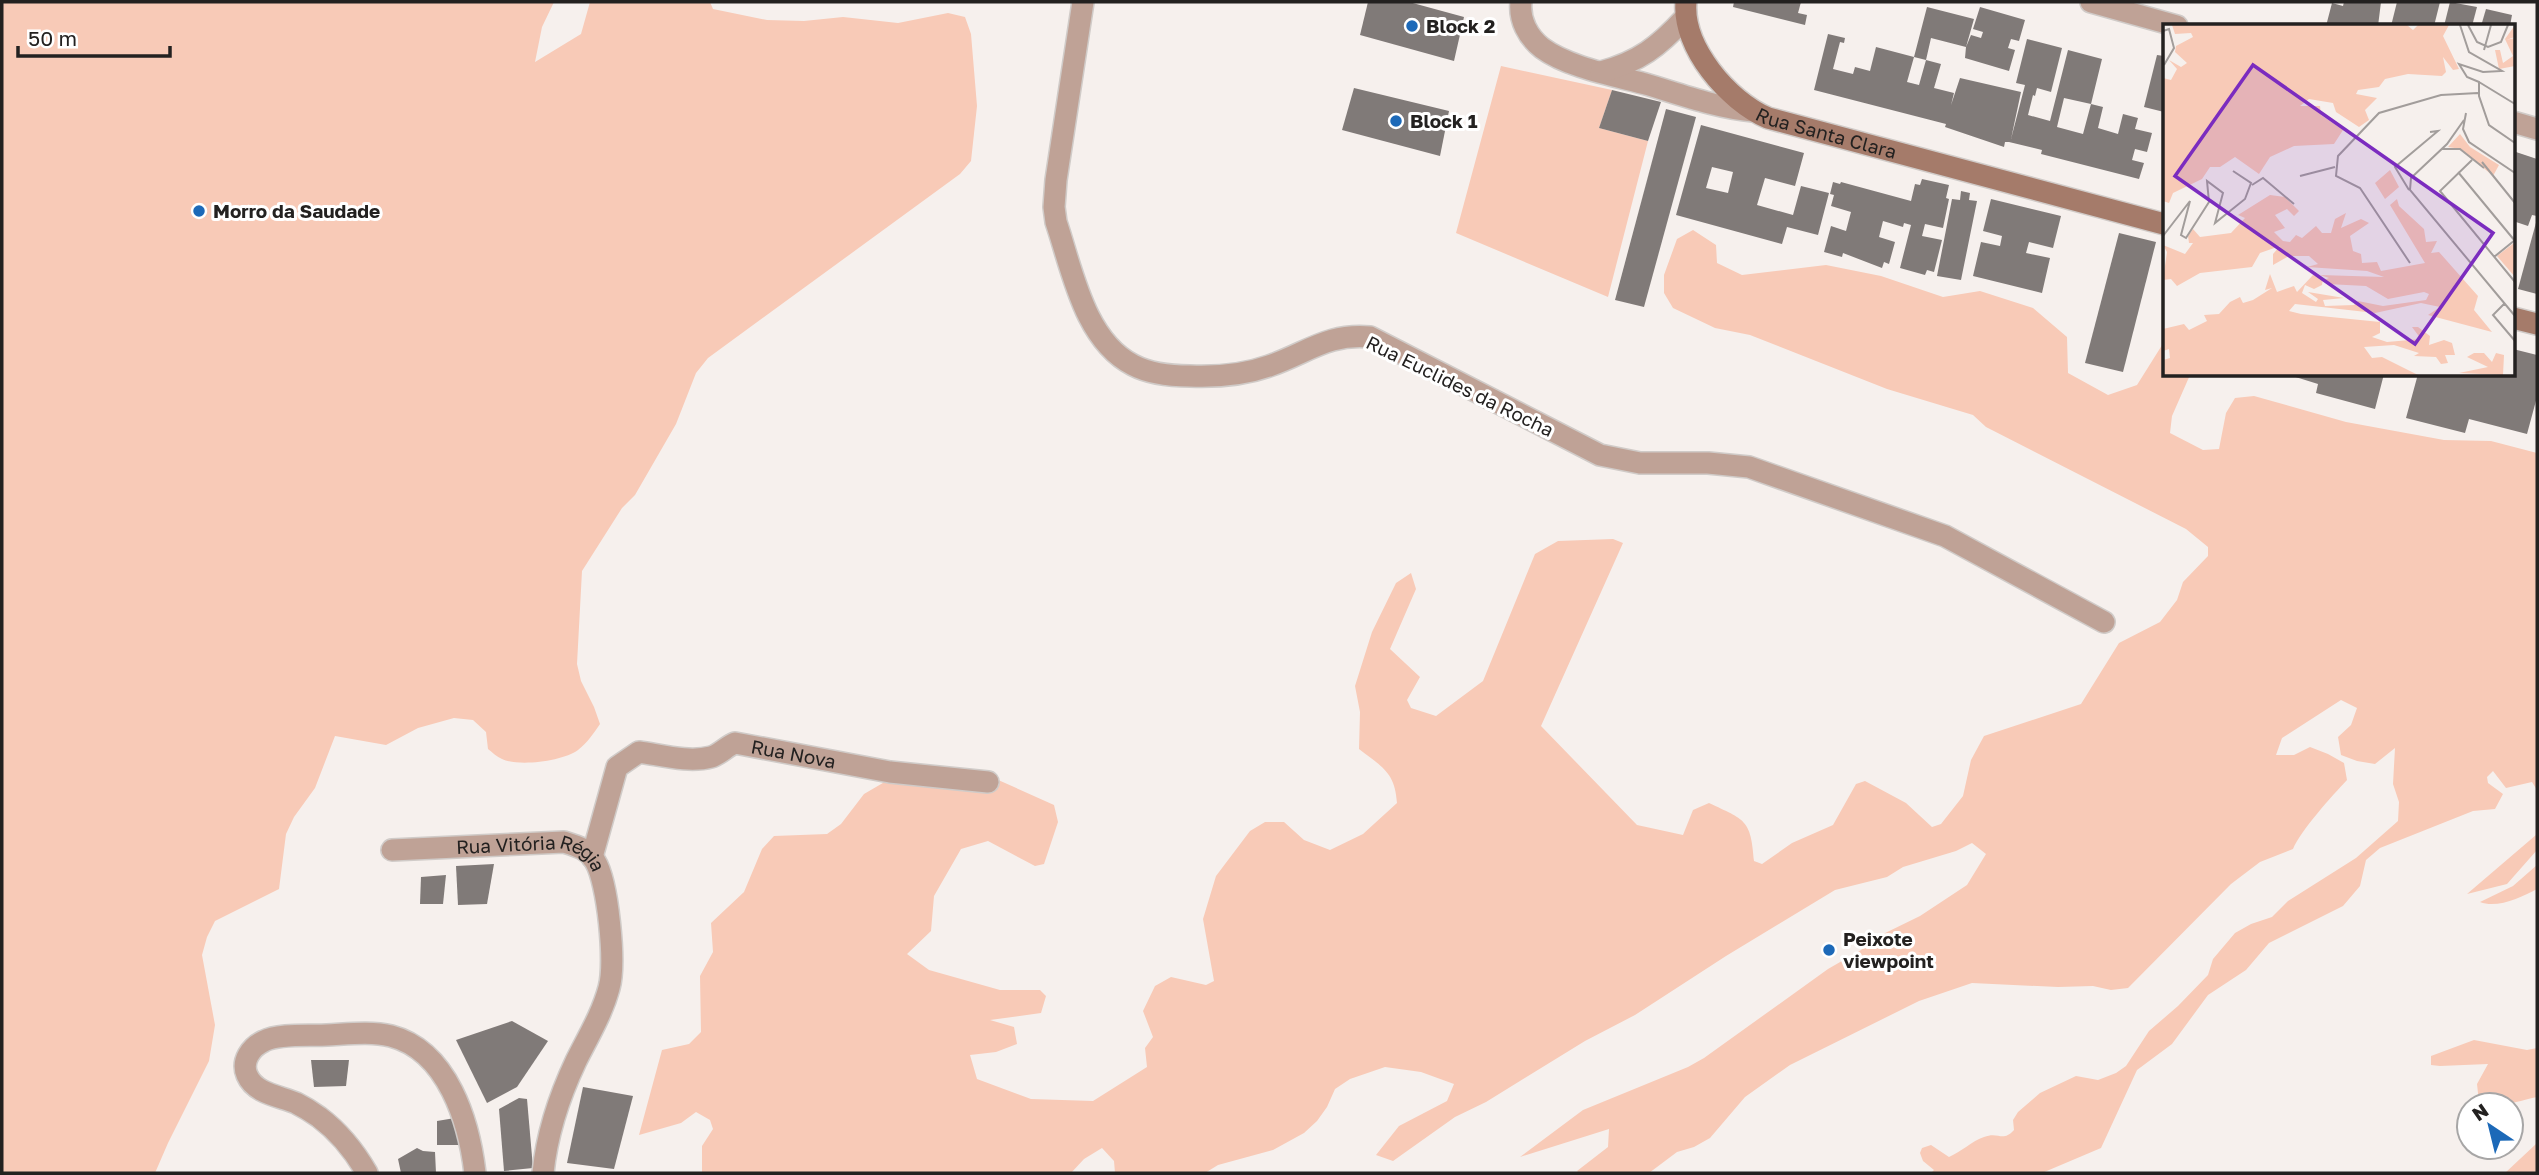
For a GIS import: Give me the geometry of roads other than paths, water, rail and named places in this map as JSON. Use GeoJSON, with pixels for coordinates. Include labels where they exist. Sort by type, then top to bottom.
{"type":"FeatureCollection","features":[{"type":"Feature","properties":{"kind":"main road"},"geometry":{"type":"LineString","coordinates":[[1686,10],[1690,37],[1741,104],[1753,111]]}},
{"type":"Feature","properties":{"kind":"main road","name":"Rua Santa Clara"},"geometry":{"type":"LineString","coordinates":[[1753,111],[1768,118],[2163,223]]}},
{"type":"Feature","properties":{"kind":"main road"},"geometry":{"type":"LineString","coordinates":[[2514,318],[2537,324]]}},
{"type":"Feature","properties":{"kind":"street","name":"Rua Euclides da Rocha"},"geometry":{"type":"LineString","coordinates":[[1083,2],[1056,180],[1056,222],[1090,316],[1106,344],[1133,366],[1175,376],[1236,374],[1271,365],[1329,339],[1353,335],[1370,337],[1600,455],[1640,463],[1708,463],[1749,467],[1945,536],[2105,622]]}},
{"type":"Feature","properties":{"kind":"street","name":"Rua Santa Clara"},"geometry":{"type":"LineString","coordinates":[[1521,2],[1521,19],[1527,32],[1542,48],[1560,59],[1753,111]]}},
{"type":"Feature","properties":{"kind":"street"},"geometry":{"type":"LineString","coordinates":[[2091,2],[2170,24]]}},
{"type":"Feature","properties":{"kind":"street"},"geometry":{"type":"LineString","coordinates":[[1601,72],[1626,65],[1646,54],[1671,34],[1686,10]]}},
{"type":"Feature","properties":{"kind":"street"},"geometry":{"type":"LineString","coordinates":[[2514,122],[2537,129]]}},
{"type":"Feature","properties":{"kind":"street","name":"Rua Nova"},"geometry":{"type":"LineString","coordinates":[[592,857],[617,767],[639,752],[686,758],[713,757],[735,743],[890,772],[988,782]]}},
{"type":"Feature","properties":{"kind":"street","name":"Rua Vitória Régia"},"geometry":{"type":"LineString","coordinates":[[392,850],[564,842],[579,846],[592,857],[601,875],[613,951],[612,971],[602,1010],[556,1108],[547,1141],[543,1173]]}},
{"type":"Feature","properties":{"kind":"street"},"geometry":{"type":"LineString","coordinates":[[367,1173],[344,1139],[318,1116],[298,1104],[254,1086],[248,1079],[245,1067],[251,1051],[270,1039],[342,1034],[390,1036],[412,1045],[450,1085],[467,1122],[475,1173]]}},
{"type":"Feature","properties":{"kind":"place","name":"Block 2"},"geometry":{"type":"Point","coordinates":[1412,26]}},
{"type":"Feature","properties":{"kind":"place","name":"Block 1"},"geometry":{"type":"Point","coordinates":[1396,121]}},
{"type":"Feature","properties":{"kind":"place","name":"Morro da Saudade"},"geometry":{"type":"Point","coordinates":[199,211]}},
{"type":"Feature","properties":{"kind":"place","name":"Peixote viewpoint"},"geometry":{"type":"Point","coordinates":[1829,950]}}]}
